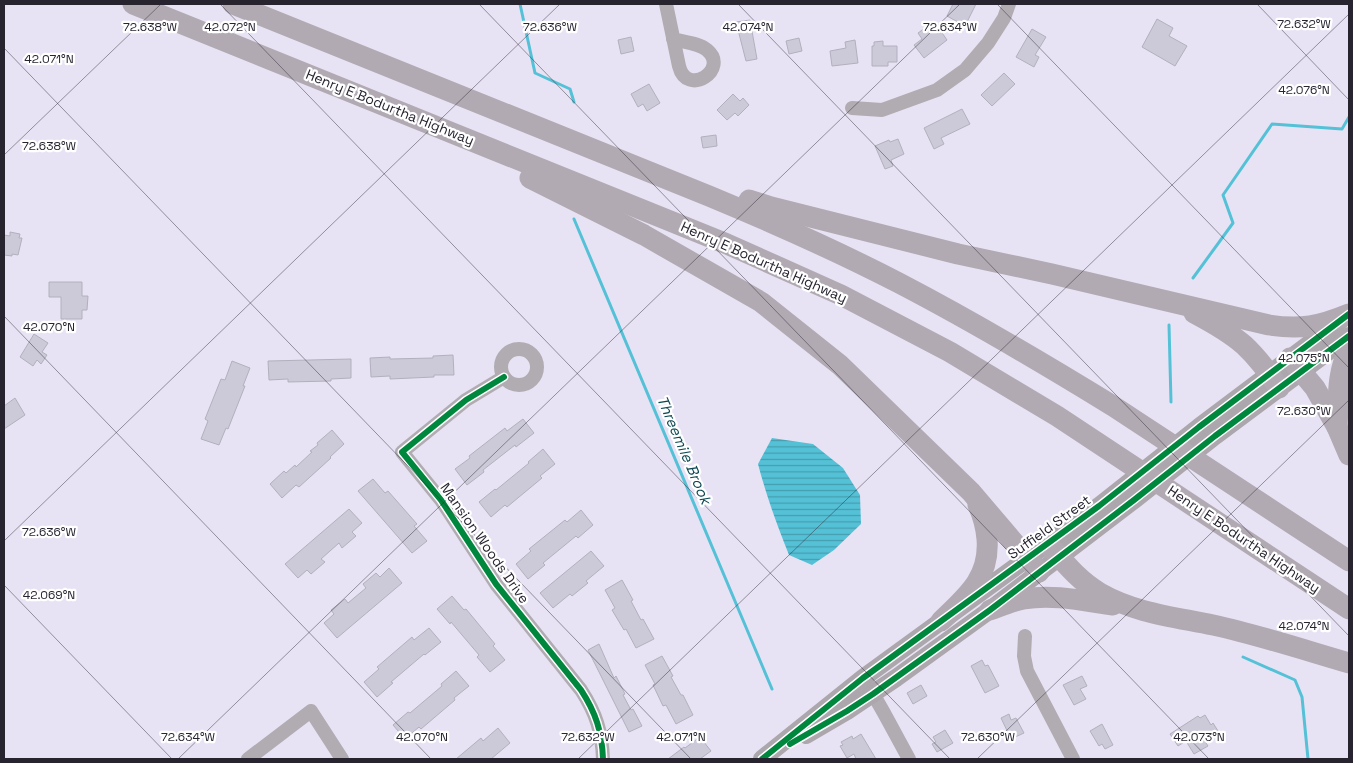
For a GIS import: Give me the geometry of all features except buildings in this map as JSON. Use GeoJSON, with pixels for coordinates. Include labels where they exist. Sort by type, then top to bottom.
{"type":"FeatureCollection","features":[{"type":"Feature","properties":{"kind":"highway","name":"Henry E Bodurtha Highway"},"geometry":{"type":"LineString","coordinates":[[133,4],[727,244],[841,295],[986,372],[1057,416],[1349,609]]}},
{"type":"Feature","properties":{"kind":"highway"},"geometry":{"type":"LineString","coordinates":[[233,4],[748,212],[861,264],[1007,342],[1092,393],[1349,561]]}},
{"type":"Feature","properties":{"kind":"highway"},"geometry":{"type":"LineString","coordinates":[[250,4],[328,42]]}},
{"type":"Feature","properties":{"kind":"highway"},"geometry":{"type":"LineString","coordinates":[[384,105],[644,235],[761,302],[840,365],[972,492],[1033,565]]}},
{"type":"Feature","properties":{"kind":"highway"},"geometry":{"type":"LineString","coordinates":[[539,127],[770,207],[958,254],[1280,326],[1302,327],[1317,325],[1349,314]]}},
{"type":"Feature","properties":{"kind":"highway"},"geometry":{"type":"LineString","coordinates":[[1164,300],[1203,318],[1236,339],[1253,355],[1274,381]]}},
{"type":"Feature","properties":{"kind":"highway"},"geometry":{"type":"LineString","coordinates":[[1337,427],[1340,375],[1349,349]]}},
{"type":"Feature","properties":{"kind":"highway"},"geometry":{"type":"LineString","coordinates":[[1296,365],[1314,388],[1337,427],[1349,455]]}},
{"type":"Feature","properties":{"kind":"highway"},"geometry":{"type":"LineString","coordinates":[[941,621],[972,590],[985,566],[987,543],[985,525],[972,492]]}},
{"type":"Feature","properties":{"kind":"highway"},"geometry":{"type":"LineString","coordinates":[[1054,550],[1072,572],[1109,598],[1138,609],[1242,632],[1349,663]]}},
{"type":"Feature","properties":{"kind":"highway"},"geometry":{"type":"LineString","coordinates":[[990,610],[1018,601],[1038,598],[1072,600],[1138,609]]}},
{"type":"Feature","properties":{"kind":"main road","name":"Suffield Street"},"geometry":{"type":"LineString","coordinates":[[1296,365],[1349,314]]}},
{"type":"Feature","properties":{"kind":"main road","name":"Suffield Street"},"geometry":{"type":"LineString","coordinates":[[763,759],[864,678],[941,621],[1033,565],[1054,550],[1100,506],[1199,427],[1274,381],[1296,365],[1349,336]]}},
{"type":"Feature","properties":{"kind":"main road","name":"Suffield Street"},"geometry":{"type":"LineString","coordinates":[[763,759],[873,694],[990,610],[1033,565]]}},
{"type":"Feature","properties":{"kind":"street"},"geometry":{"type":"LineString","coordinates":[[666,4],[673,39]]}},
{"type":"Feature","properties":{"kind":"street"},"geometry":{"type":"LineString","coordinates":[[852,108],[882,110],[937,90],[964,70],[988,44],[1004,18],[1009,4]]}},
{"type":"Feature","properties":{"kind":"street","name":"Mansion Woods Drive"},"geometry":{"type":"LineString","coordinates":[[504,377],[466,400],[402,452],[441,500],[496,584],[590,702],[602,740],[603,759]]}},
{"type":"Feature","properties":{"kind":"street"},"geometry":{"type":"LineString","coordinates":[[1025,636],[1024,656],[1027,671],[1074,759]]}},
{"type":"Feature","properties":{"kind":"street"},"geometry":{"type":"LineString","coordinates":[[864,678],[909,759]]}},
{"type":"Feature","properties":{"kind":"street"},"geometry":{"type":"LineString","coordinates":[[248,759],[311,711],[342,759]]}},
{"type":"Feature","properties":{"kind":"water"},"geometry":{"type":"Polygon","coordinates":[[[772,438],[813,444],[843,468],[860,495],[861,524],[834,550],[812,565],[789,555],[765,487],[758,464],[772,438]]]}},
{"type":"Feature","properties":{"kind":"waterway","name":"Threemile Brook"},"geometry":{"type":"LineString","coordinates":[[520,4],[535,73],[570,89],[574,102]]}},
{"type":"Feature","properties":{"kind":"waterway"},"geometry":{"type":"LineString","coordinates":[[1193,278],[1233,223],[1223,195],[1272,124],[1342,129],[1349,117]]}},
{"type":"Feature","properties":{"kind":"waterway","name":"Threemile Brook"},"geometry":{"type":"LineString","coordinates":[[574,219],[772,689]]}},
{"type":"Feature","properties":{"kind":"waterway"},"geometry":{"type":"LineString","coordinates":[[1169,325],[1171,402]]}},
{"type":"Feature","properties":{"kind":"waterway"},"geometry":{"type":"LineString","coordinates":[[1243,657],[1295,680],[1302,697],[1308,759]]}},
{"type":"Feature","properties":{"kind":"cycle path"},"geometry":{"type":"LineString","coordinates":[[762,759],[863,678],[1099,506],[1199,427],[1349,314]]}},
{"type":"Feature","properties":{"kind":"cycle path"},"geometry":{"type":"LineString","coordinates":[[790,744],[873,694],[990,610],[1215,436],[1349,336]]}},
{"type":"Feature","properties":{"kind":"cycle path"},"geometry":{"type":"LineString","coordinates":[[504,377],[466,400],[402,452],[441,500],[496,584],[581,690],[591,707],[597,723],[603,759]]}}]}
